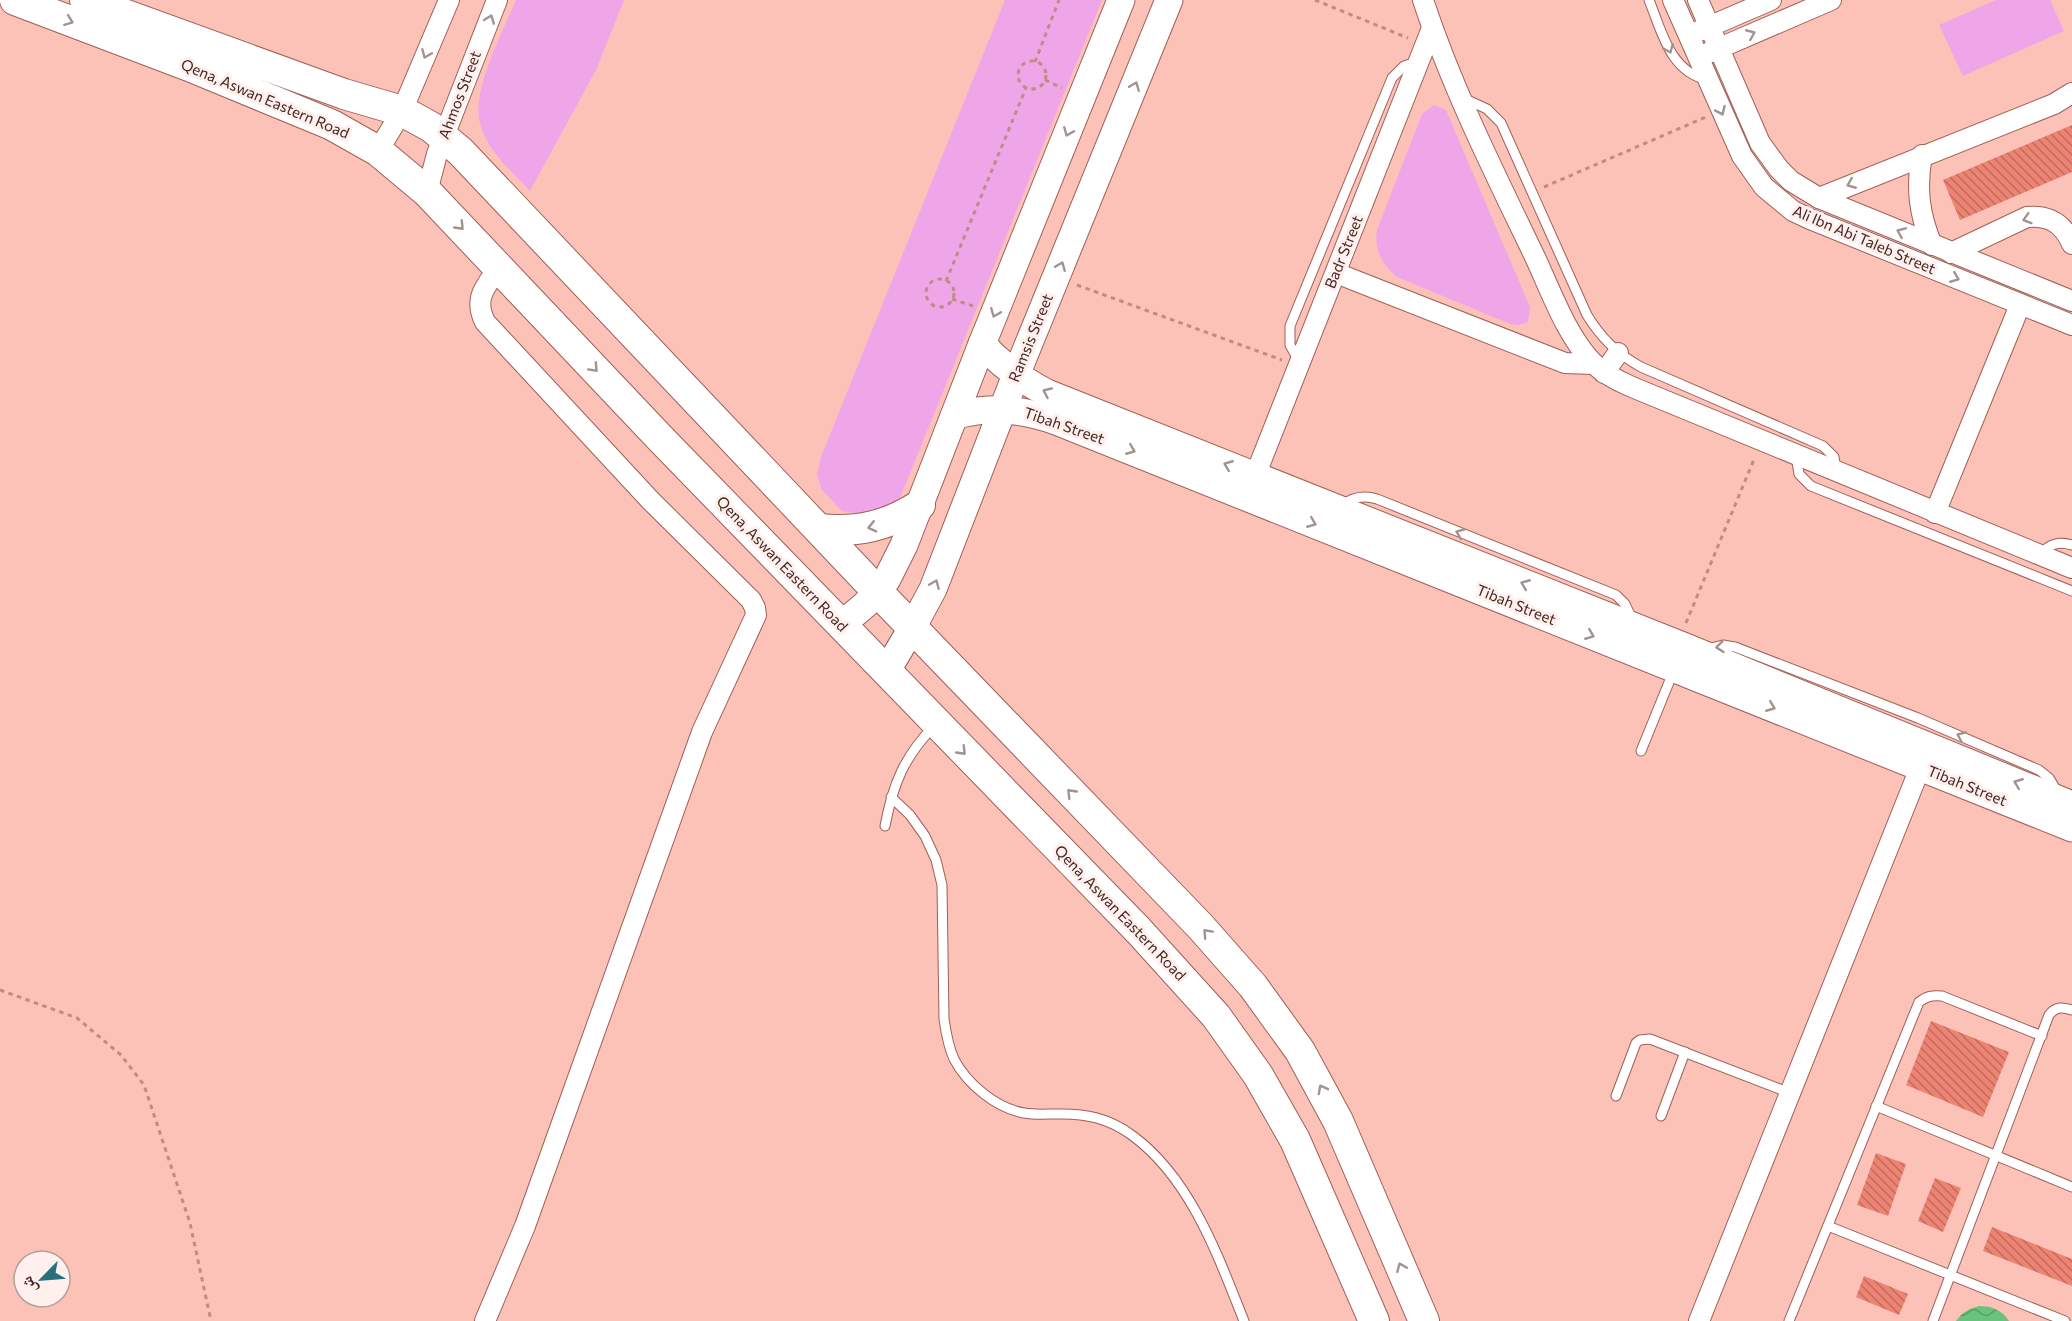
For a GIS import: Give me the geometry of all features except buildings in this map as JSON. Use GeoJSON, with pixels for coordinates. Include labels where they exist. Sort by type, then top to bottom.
{"type":"FeatureCollection","features":[{"type":"Feature","properties":{"kind":"main road","name":"Qena, Aswan Eastern Road"},"geometry":{"type":"LineString","coordinates":[[15,0],[189,66],[332,125],[378,152],[427,192],[659,437],[1166,960],[1216,1016],[1239,1046],[1278,1107],[1295,1140],[1374,1321]]}},
{"type":"Feature","properties":{"kind":"main road","name":"Qena, Aswan Eastern Road"},"geometry":{"type":"LineString","coordinates":[[85,0],[344,94],[402,111],[444,136],[912,628],[1228,955],[1277,1017],[1320,1085],[1338,1121],[1424,1321]]}},
{"type":"Feature","properties":{"kind":"main road"},"geometry":{"type":"LineString","coordinates":[[841,625],[877,591],[896,562],[1121,0]]}},
{"type":"Feature","properties":{"kind":"main road","name":"Ramsis Street"},"geometry":{"type":"LineString","coordinates":[[886,672],[924,609],[944,563],[1016,375],[1169,0]]}},
{"type":"Feature","properties":{"kind":"main road","name":"Tibah Street"},"geometry":{"type":"LineString","coordinates":[[982,344],[1016,375],[1047,393],[1633,627],[1920,768],[2072,828]]}},
{"type":"Feature","properties":{"kind":"main road","name":"Tibah Street"},"geometry":{"type":"LineString","coordinates":[[954,416],[978,410],[1003,409],[1022,411],[1056,421],[1684,653],[2065,802]]}},
{"type":"Feature","properties":{"kind":"main road"},"geometry":{"type":"LineString","coordinates":[[819,529],[854,531],[872,528],[889,523],[920,505]]}},
{"type":"Feature","properties":{"kind":"street","name":"Ahmos Street"},"geometry":{"type":"LineString","coordinates":[[427,192],[437,154],[497,0]]}},
{"type":"Feature","properties":{"kind":"street"},"geometry":{"type":"LineString","coordinates":[[1423,0],[1426,44],[1460,97],[1567,324],[1584,351],[1599,368],[1632,387],[1761,442],[2072,568]]}},
{"type":"Feature","properties":{"kind":"street","name":"Ali Ibn Abi Taleb Street"},"geometry":{"type":"LineString","coordinates":[[1673,0],[1742,156],[1764,187],[1793,211],[2072,325]]}},
{"type":"Feature","properties":{"kind":"street","name":"Ali Ibn Abi Taleb Street"},"geometry":{"type":"LineString","coordinates":[[1698,0],[1753,129],[1769,157],[1791,181],[1819,198],[2072,301]]}},
{"type":"Feature","properties":{"kind":"street"},"geometry":{"type":"LineString","coordinates":[[1688,36],[1771,0]]}},
{"type":"Feature","properties":{"kind":"street"},"geometry":{"type":"LineString","coordinates":[[1697,57],[1831,0]]}},
{"type":"Feature","properties":{"kind":"street"},"geometry":{"type":"LineString","coordinates":[[378,152],[402,111],[444,4]]}},
{"type":"Feature","properties":{"kind":"street","name":"Badr Street"},"geometry":{"type":"LineString","coordinates":[[1255,476],[1426,44]]}},
{"type":"Feature","properties":{"kind":"street"},"geometry":{"type":"LineString","coordinates":[[1819,198],[2054,104],[2072,93]]}},
{"type":"Feature","properties":{"kind":"street"},"geometry":{"type":"LineString","coordinates":[[1922,155],[1918,192],[1920,210],[1932,245]]}},
{"type":"Feature","properties":{"kind":"street"},"geometry":{"type":"LineString","coordinates":[[1951,253],[2027,217],[2039,216],[2051,219],[2062,226],[2072,244]]}},
{"type":"Feature","properties":{"kind":"street"},"geometry":{"type":"LineString","coordinates":[[485,1321],[525,1226],[702,732],[756,615],[751,600],[651,501],[485,322],[481,314],[482,292],[499,267]]}},
{"type":"Feature","properties":{"kind":"street"},"geometry":{"type":"LineString","coordinates":[[1336,273],[1565,363],[1599,368],[1618,353]]}},
{"type":"Feature","properties":{"kind":"street"},"geometry":{"type":"LineString","coordinates":[[1935,513],[2020,305]]}},
{"type":"Feature","properties":{"kind":"street"},"geometry":{"type":"LineString","coordinates":[[1699,1321],[1920,768]]}},
{"type":"Feature","properties":{"kind":"lane"},"geometry":{"type":"LineString","coordinates":[[1649,0],[1677,63],[1688,73],[1708,80]]}},
{"type":"Feature","properties":{"kind":"lane"},"geometry":{"type":"LineString","coordinates":[[1299,363],[1290,345],[1290,326],[1392,78],[1426,44]]}},
{"type":"Feature","properties":{"kind":"lane"},"geometry":{"type":"LineString","coordinates":[[1460,97],[1487,109],[1501,123],[1587,315],[1595,329],[1618,353],[1641,367],[1823,446],[1834,457],[1836,472]]}},
{"type":"Feature","properties":{"kind":"lane"},"geometry":{"type":"LineString","coordinates":[[1796,456],[1799,474],[1811,486],[2072,591]]}},
{"type":"Feature","properties":{"kind":"lane"},"geometry":{"type":"LineString","coordinates":[[2039,555],[2058,542],[2072,545]]}},
{"type":"Feature","properties":{"kind":"lane"},"geometry":{"type":"LineString","coordinates":[[1641,751],[1684,653]]}},
{"type":"Feature","properties":{"kind":"lane"},"geometry":{"type":"LineString","coordinates":[[885,826],[891,797],[908,757],[936,724]]}},
{"type":"Feature","properties":{"kind":"lane"},"geometry":{"type":"LineString","coordinates":[[891,797],[910,815],[936,860],[942,885],[944,1019],[947,1040],[966,1077],[981,1091],[1011,1109],[1025,1113],[1083,1114],[1098,1117],[1131,1134],[1149,1149],[1179,1185],[1204,1230],[1223,1267],[1244,1321]]}},
{"type":"Feature","properties":{"kind":"lane"},"geometry":{"type":"LineString","coordinates":[[1789,1321],[1919,1002],[1926,997],[1942,996],[2042,1036]]}},
{"type":"Feature","properties":{"kind":"lane"},"geometry":{"type":"LineString","coordinates":[[1934,1321],[2052,1011],[2062,1007],[2072,1010]]}},
{"type":"Feature","properties":{"kind":"lane"},"geometry":{"type":"LineString","coordinates":[[1616,1096],[1634,1048],[1640,1040],[1650,1038],[1790,1093]]}},
{"type":"Feature","properties":{"kind":"lane"},"geometry":{"type":"LineString","coordinates":[[1661,1116],[1685,1052]]}},
{"type":"Feature","properties":{"kind":"lane"},"geometry":{"type":"LineString","coordinates":[[1876,1106],[2072,1187]]}},
{"type":"Feature","properties":{"kind":"lane"},"geometry":{"type":"LineString","coordinates":[[1828,1226],[2065,1321]]}},
{"type":"Feature","properties":{"kind":"path"},"geometry":{"type":"LineString","coordinates":[[1035,62],[1059,0]]}},
{"type":"Feature","properties":{"kind":"path"},"geometry":{"type":"LineString","coordinates":[[1315,0],[1426,44]]}},
{"type":"Feature","properties":{"kind":"path"},"geometry":{"type":"LineString","coordinates":[[1035,62],[1044,69],[1045,80],[1037,88],[1026,88],[1018,80],[1017,74],[1023,64],[1035,62]]}},
{"type":"Feature","properties":{"kind":"path"},"geometry":{"type":"LineString","coordinates":[[946,280],[1026,88]]}},
{"type":"Feature","properties":{"kind":"path"},"geometry":{"type":"LineString","coordinates":[[1532,192],[1721,111]]}},
{"type":"Feature","properties":{"kind":"path"},"geometry":{"type":"LineString","coordinates":[[1056,277],[1299,363]]}},
{"type":"Feature","properties":{"kind":"path"},"geometry":{"type":"LineString","coordinates":[[935,280],[946,280],[953,288],[952,299],[944,306],[934,306],[927,297],[927,287],[935,280]]}},
{"type":"Feature","properties":{"kind":"path"},"geometry":{"type":"LineString","coordinates":[[1684,653],[1761,442]]}},
{"type":"Feature","properties":{"kind":"path"},"geometry":{"type":"LineString","coordinates":[[0,990],[77,1018],[121,1055],[144,1085],[190,1223],[211,1321]]}},
{"type":"Feature","properties":{"kind":"shaded area"},"geometry":{"type":"Polygon","coordinates":[[[516,0],[624,0],[596,70],[530,191],[492,149],[486,140],[479,119],[481,91],[485,75],[516,0]]]}},
{"type":"Feature","properties":{"kind":"shaded area"},"geometry":{"type":"Polygon","coordinates":[[[1005,0],[1102,0],[900,498],[877,512],[861,514],[842,511],[822,490],[817,475],[821,457],[1005,0]]]}},
{"type":"Feature","properties":{"kind":"shaded area"},"geometry":{"type":"Polygon","coordinates":[[[1996,0],[2050,0],[2064,31],[1963,76],[1939,25],[1996,0]]]}},
{"type":"Feature","properties":{"kind":"shaded area"},"geometry":{"type":"Polygon","coordinates":[[[1434,105],[1446,110],[1530,307],[1528,322],[1519,325],[1510,324],[1397,277],[1380,256],[1377,230],[1422,114],[1434,105]]]}},
{"type":"Feature","properties":{"kind":"water"},"geometry":{"type":"Polygon","coordinates":[[[1979,1306],[1996,1309],[2009,1321],[1956,1321],[1966,1311],[1979,1306]]]}}]}
